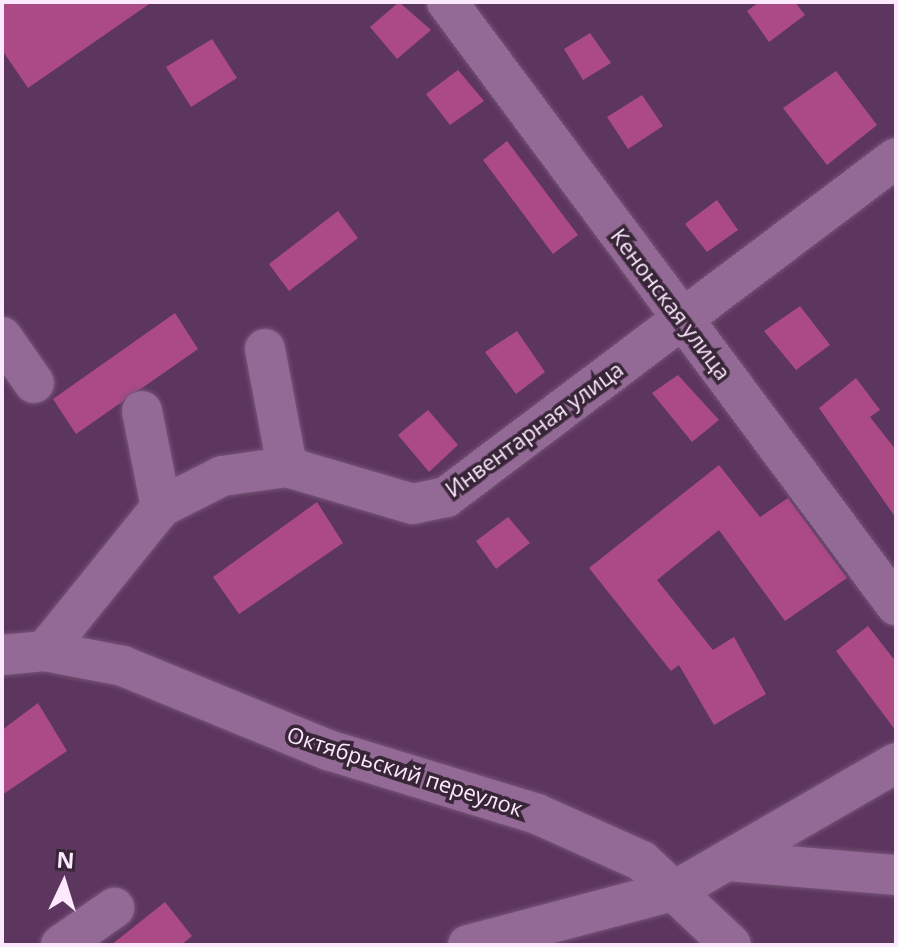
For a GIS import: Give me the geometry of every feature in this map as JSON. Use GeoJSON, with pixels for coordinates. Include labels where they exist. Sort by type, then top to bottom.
{"type":"FeatureCollection","features":[{"type":"Feature","properties":{"kind":"street","name":"Кенонская улица"},"geometry":{"type":"LineString","coordinates":[[447,2],[896,605]]}},
{"type":"Feature","properties":{"kind":"street","name":"Инвентарная улица"},"geometry":{"type":"LineString","coordinates":[[45,651],[161,507],[222,476],[287,467],[413,504],[446,497],[896,158]]}},
{"type":"Feature","properties":{"kind":"street"},"geometry":{"type":"LineString","coordinates":[[2,337],[34,383]]}},
{"type":"Feature","properties":{"kind":"street"},"geometry":{"type":"LineString","coordinates":[[265,349],[287,467]]}},
{"type":"Feature","properties":{"kind":"street"},"geometry":{"type":"LineString","coordinates":[[142,411],[161,507]]}},
{"type":"Feature","properties":{"kind":"street","name":"Октябрьский переулок"},"geometry":{"type":"LineString","coordinates":[[2,655],[45,651],[123,666],[328,750],[537,814],[642,861],[731,945]]}},
{"type":"Feature","properties":{"kind":"street"},"geometry":{"type":"LineString","coordinates":[[468,945],[676,890],[896,763]]}},
{"type":"Feature","properties":{"kind":"street"},"geometry":{"type":"LineString","coordinates":[[728,861],[896,875]]}},
{"type":"Feature","properties":{"kind":"street"},"geometry":{"type":"LineString","coordinates":[[61,945],[114,908]]}},
{"type":"Feature","properties":{"kind":"building"},"geometry":{"type":"Polygon","coordinates":[[[2,2],[152,2],[28,88],[2,50],[2,2]]]}},
{"type":"Feature","properties":{"kind":"building"},"geometry":{"type":"Polygon","coordinates":[[[399,2],[431,30],[397,59],[370,27],[399,2]]]}},
{"type":"Feature","properties":{"kind":"building"},"geometry":{"type":"Polygon","coordinates":[[[759,2],[795,2],[805,15],[769,42],[747,11],[759,2]]]}},
{"type":"Feature","properties":{"kind":"building"},"geometry":{"type":"Polygon","coordinates":[[[590,33],[611,63],[583,80],[564,49],[590,33]]]}},
{"type":"Feature","properties":{"kind":"building"},"geometry":{"type":"Polygon","coordinates":[[[212,39],[237,78],[191,107],[166,67],[212,39]]]}},
{"type":"Feature","properties":{"kind":"building"},"geometry":{"type":"Polygon","coordinates":[[[458,70],[484,101],[450,125],[426,94],[458,70]]]}},
{"type":"Feature","properties":{"kind":"building"},"geometry":{"type":"Polygon","coordinates":[[[836,71],[877,125],[827,165],[783,108],[836,71]]]}},
{"type":"Feature","properties":{"kind":"building"},"geometry":{"type":"Polygon","coordinates":[[[642,95],[663,126],[628,149],[607,117],[642,95]]]}},
{"type":"Feature","properties":{"kind":"building"},"geometry":{"type":"Polygon","coordinates":[[[507,141],[578,235],[553,254],[483,160],[507,141]]]}},
{"type":"Feature","properties":{"kind":"building"},"geometry":{"type":"Polygon","coordinates":[[[717,200],[738,230],[707,252],[685,224],[717,200]]]}},
{"type":"Feature","properties":{"kind":"building"},"geometry":{"type":"Polygon","coordinates":[[[338,211],[358,238],[289,291],[269,264],[338,211]]]}},
{"type":"Feature","properties":{"kind":"building"},"geometry":{"type":"Polygon","coordinates":[[[800,306],[830,345],[796,370],[764,331],[800,306]]]}},
{"type":"Feature","properties":{"kind":"building"},"geometry":{"type":"Polygon","coordinates":[[[175,313],[198,349],[76,434],[53,399],[175,313]]]}},
{"type":"Feature","properties":{"kind":"building"},"geometry":{"type":"Polygon","coordinates":[[[517,331],[545,372],[516,394],[485,352],[517,331]]]}},
{"type":"Feature","properties":{"kind":"building"},"geometry":{"type":"Polygon","coordinates":[[[678,375],[719,420],[692,442],[652,393],[678,375]]]}},
{"type":"Feature","properties":{"kind":"building"},"geometry":{"type":"Polygon","coordinates":[[[856,378],[880,410],[870,417],[896,450],[896,518],[819,408],[856,378]]]}},
{"type":"Feature","properties":{"kind":"building"},"geometry":{"type":"Polygon","coordinates":[[[428,410],[458,445],[429,472],[398,435],[428,410]]]}},
{"type":"Feature","properties":{"kind":"building"},"geometry":{"type":"Polygon","coordinates":[[[719,465],[760,517],[788,498],[847,578],[785,621],[719,530],[657,580],[713,650],[734,637],[766,694],[714,725],[679,665],[671,671],[589,568],[719,465]]]}},
{"type":"Feature","properties":{"kind":"building"},"geometry":{"type":"Polygon","coordinates":[[[317,502],[343,543],[239,614],[213,577],[317,502]]]}},
{"type":"Feature","properties":{"kind":"building"},"geometry":{"type":"Polygon","coordinates":[[[508,517],[530,543],[496,569],[476,541],[508,517]]]}},
{"type":"Feature","properties":{"kind":"building"},"geometry":{"type":"Polygon","coordinates":[[[868,626],[896,662],[896,731],[836,651],[868,626]]]}},
{"type":"Feature","properties":{"kind":"building"},"geometry":{"type":"Polygon","coordinates":[[[38,703],[67,751],[2,795],[2,730],[38,703]]]}},
{"type":"Feature","properties":{"kind":"building"},"geometry":{"type":"Polygon","coordinates":[[[165,902],[192,936],[181,945],[111,945],[165,902]]]}}]}
